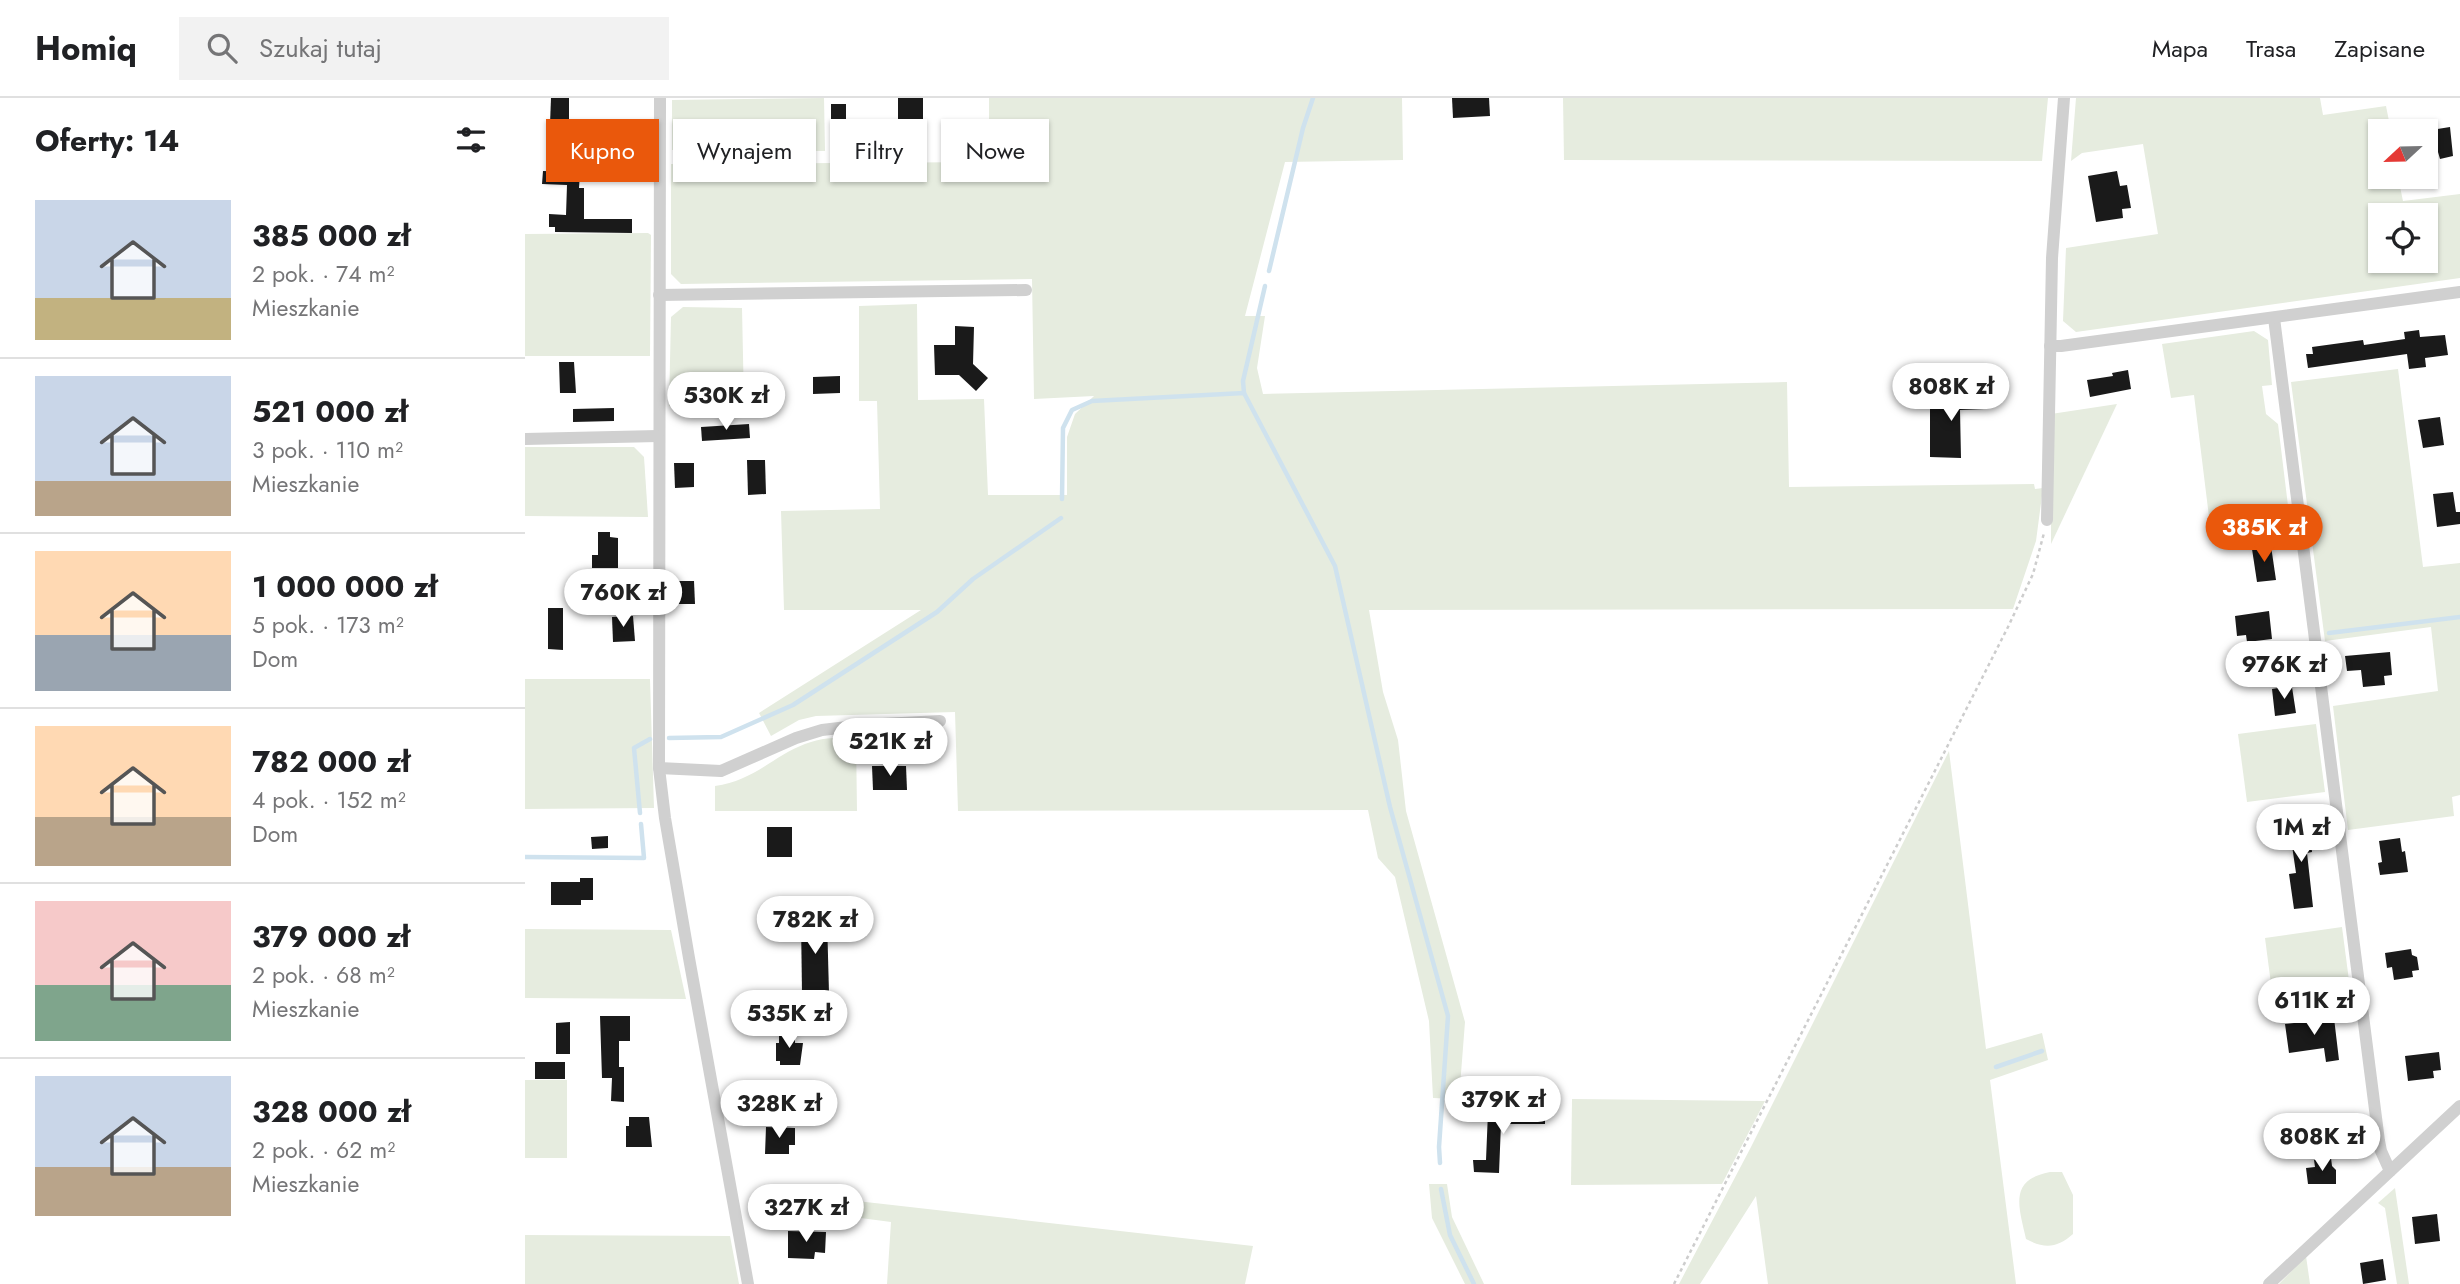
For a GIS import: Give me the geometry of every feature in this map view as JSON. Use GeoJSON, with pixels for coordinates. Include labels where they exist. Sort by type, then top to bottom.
{"type":"FeatureCollection","features":[{"type":"Feature","properties":{"kind":"street"},"geometry":{"type":"LineString","coordinates":[[660,98],[659,768],[686,945],[748,1284]]}},
{"type":"Feature","properties":{"kind":"street"},"geometry":{"type":"LineString","coordinates":[[2046,520],[2052,258],[2064,98]]}},
{"type":"Feature","properties":{"kind":"street"},"geometry":{"type":"LineString","coordinates":[[659,295],[1027,290]]}},
{"type":"Feature","properties":{"kind":"street"},"geometry":{"type":"LineString","coordinates":[[2050,346],[2460,296]]}},
{"type":"Feature","properties":{"kind":"street"},"geometry":{"type":"LineString","coordinates":[[2274,318],[2379,1140],[2383,1159],[2390,1171]]}},
{"type":"Feature","properties":{"kind":"street"},"geometry":{"type":"LineString","coordinates":[[525,439],[658,436]]}},
{"type":"Feature","properties":{"kind":"street"},"geometry":{"type":"LineString","coordinates":[[659,768],[721,771],[796,738],[822,730],[940,721]]}},
{"type":"Feature","properties":{"kind":"street"},"geometry":{"type":"LineString","coordinates":[[2269,1284],[2460,1106]]}},
{"type":"Feature","properties":{"kind":"path"},"geometry":{"type":"LineString","coordinates":[[1674,1284],[2008,627],[2033,574],[2046,520]]}},
{"type":"Feature","properties":{"kind":"shaded area"},"geometry":{"type":"Polygon","coordinates":[[[824,98],[825,151],[816,151],[816,119],[673,119],[672,150],[672,100],[824,98]]]}},
{"type":"Feature","properties":{"kind":"shaded area"},"geometry":{"type":"Polygon","coordinates":[[[989,98],[1402,98],[1403,160],[1285,162],[1245,316],[1265,316],[1257,368],[1263,394],[1787,382],[1789,487],[2034,484],[2035,489],[2043,488],[2036,541],[2013,609],[1369,610],[1383,692],[1398,740],[1406,811],[1465,1022],[1459,1099],[1433,1098],[1429,1021],[1395,877],[1378,858],[1368,810],[958,811],[955,712],[816,716],[799,720],[771,736],[759,713],[921,610],[784,610],[781,511],[880,509],[877,401],[859,401],[859,306],[917,304],[918,400],[984,399],[988,495],[1067,495],[1067,437],[1075,414],[1094,396],[1034,399],[1032,279],[681,284],[671,274],[671,164],[673,182],[816,182],[816,163],[830,163],[830,182],[927,182],[927,162],[941,162],[941,182],[1049,182],[1049,119],[989,119],[989,98]]]}},
{"type":"Feature","properties":{"kind":"shaded area"},"geometry":{"type":"Polygon","coordinates":[[[1563,98],[2048,98],[2042,161],[1564,160],[1563,98]]]}},
{"type":"Feature","properties":{"kind":"shaded area"},"geometry":{"type":"Polygon","coordinates":[[[2076,98],[2320,98],[2323,115],[2386,106],[2389,119],[2368,119],[2368,189],[2400,189],[2403,201],[2460,194],[2460,278],[2076,332],[2063,321],[2066,248],[2158,234],[2143,144],[2082,153],[2071,161],[2076,98]]]}},
{"type":"Feature","properties":{"kind":"shaded area"},"geometry":{"type":"Polygon","coordinates":[[[525,234],[651,235],[650,356],[525,356],[525,234]]]}},
{"type":"Feature","properties":{"kind":"shaded area"},"geometry":{"type":"Polygon","coordinates":[[[683,307],[742,308],[744,404],[669,406],[671,317],[683,307]]]}},
{"type":"Feature","properties":{"kind":"shaded area"},"geometry":{"type":"Polygon","coordinates":[[[2254,331],[2268,340],[2272,385],[2262,386],[2266,414],[2278,424],[2290,522],[2211,533],[2194,395],[2171,398],[2162,344],[2254,331]]]}},
{"type":"Feature","properties":{"kind":"shaded area"},"geometry":{"type":"Polygon","coordinates":[[[2398,369],[2423,567],[2460,563],[2460,795],[2452,797],[2454,816],[2348,830],[2333,706],[2438,691],[2431,627],[2325,641],[2291,382],[2398,369]]]}},
{"type":"Feature","properties":{"kind":"shaded area"},"geometry":{"type":"Polygon","coordinates":[[[2117,404],[2051,544],[2051,414],[2117,404]]]}},
{"type":"Feature","properties":{"kind":"shaded area"},"geometry":{"type":"Polygon","coordinates":[[[525,447],[634,447],[644,457],[648,517],[525,516],[525,447]]]}},
{"type":"Feature","properties":{"kind":"shaded area"},"geometry":{"type":"Polygon","coordinates":[[[525,679],[650,679],[654,808],[525,809],[525,679]]]}},
{"type":"Feature","properties":{"kind":"shaded area"},"geometry":{"type":"Polygon","coordinates":[[[2316,724],[2325,792],[2247,802],[2238,734],[2316,724]]]}},
{"type":"Feature","properties":{"kind":"shaded area"},"geometry":{"type":"Polygon","coordinates":[[[856,737],[857,811],[715,811],[715,786],[743,778],[811,742],[827,738],[856,737]]]}},
{"type":"Feature","properties":{"kind":"shaded area"},"geometry":{"type":"Polygon","coordinates":[[[1949,751],[1986,1049],[2042,1033],[2048,1060],[1990,1080],[2016,1284],[1768,1284],[1756,1196],[1700,1284],[1679,1284],[1751,1147],[1949,751]]]}},
{"type":"Feature","properties":{"kind":"shaded area"},"geometry":{"type":"Polygon","coordinates":[[[2342,927],[2351,996],[2274,1007],[2265,938],[2342,927]]]}},
{"type":"Feature","properties":{"kind":"shaded area"},"geometry":{"type":"Polygon","coordinates":[[[525,929],[671,930],[686,999],[525,998],[525,929]]]}},
{"type":"Feature","properties":{"kind":"shaded area"},"geometry":{"type":"Polygon","coordinates":[[[525,1080],[567,1080],[567,1158],[525,1158],[525,1080]]]}},
{"type":"Feature","properties":{"kind":"shaded area"},"geometry":{"type":"Polygon","coordinates":[[[1572,1099],[1765,1101],[1722,1184],[1571,1185],[1572,1099]]]}},
{"type":"Feature","properties":{"kind":"shaded area"},"geometry":{"type":"Polygon","coordinates":[[[2050,1172],[2062,1172],[2073,1195],[2073,1234],[2062,1242],[2045,1246],[2026,1239],[2019,1206],[2022,1188],[2028,1181],[2050,1172]]]}},
{"type":"Feature","properties":{"kind":"shaded area"},"geometry":{"type":"Polygon","coordinates":[[[1429,1184],[1447,1184],[1452,1217],[1484,1284],[1465,1284],[1432,1218],[1429,1184]]]}},
{"type":"Feature","properties":{"kind":"shaded area"},"geometry":{"type":"Polygon","coordinates":[[[2395,1188],[2409,1284],[2397,1284],[2385,1208],[2378,1203],[2395,1188]]]}},
{"type":"Feature","properties":{"kind":"shaded area"},"geometry":{"type":"Polygon","coordinates":[[[759,1190],[1253,1246],[1245,1284],[887,1284],[891,1222],[762,1205],[759,1190]]]}},
{"type":"Feature","properties":{"kind":"shaded area"},"geometry":{"type":"Polygon","coordinates":[[[525,1235],[730,1236],[739,1284],[525,1284],[525,1235]]]}},
{"type":"Feature","properties":{"kind":"shaded area"},"geometry":{"type":"Polygon","coordinates":[[[2306,1256],[2310,1284],[2279,1284],[2306,1256]]]}},
{"type":"Feature","properties":{"kind":"building"},"geometry":{"type":"Polygon","coordinates":[[[551,98],[569,98],[569,119],[550,119],[551,98]]]}},
{"type":"Feature","properties":{"kind":"building"},"geometry":{"type":"Polygon","coordinates":[[[898,98],[923,98],[923,119],[898,119],[898,98]]]}},
{"type":"Feature","properties":{"kind":"building"},"geometry":{"type":"Polygon","coordinates":[[[1452,98],[1489,98],[1490,116],[1453,118],[1452,98]]]}},
{"type":"Feature","properties":{"kind":"building"},"geometry":{"type":"Polygon","coordinates":[[[831,104],[846,104],[846,119],[831,119],[831,104]]]}},
{"type":"Feature","properties":{"kind":"building"},"geometry":{"type":"Polygon","coordinates":[[[2450,127],[2453,156],[2440,159],[2438,129],[2450,127]]]}},
{"type":"Feature","properties":{"kind":"building"},"geometry":{"type":"Polygon","coordinates":[[[543,171],[546,171],[546,182],[579,182],[579,188],[584,188],[584,219],[632,219],[632,233],[555,232],[555,227],[549,227],[549,214],[566,215],[567,185],[542,184],[543,171]]]}},
{"type":"Feature","properties":{"kind":"building"},"geometry":{"type":"Polygon","coordinates":[[[2117,171],[2120,186],[2127,185],[2131,208],[2122,209],[2123,218],[2096,222],[2088,176],[2117,171]]]}},
{"type":"Feature","properties":{"kind":"building"},"geometry":{"type":"Polygon","coordinates":[[[955,326],[974,327],[973,364],[988,378],[976,391],[959,375],[935,375],[934,345],[955,345],[955,326]]]}},
{"type":"Feature","properties":{"kind":"building"},"geometry":{"type":"Polygon","coordinates":[[[2419,330],[2420,337],[2445,335],[2448,355],[2425,358],[2426,367],[2409,369],[2407,354],[2308,368],[2306,354],[2313,354],[2312,347],[2363,340],[2364,345],[2405,339],[2404,332],[2419,330]]]}},
{"type":"Feature","properties":{"kind":"building"},"geometry":{"type":"Polygon","coordinates":[[[559,362],[574,362],[576,393],[560,393],[559,362]]]}},
{"type":"Feature","properties":{"kind":"building"},"geometry":{"type":"Polygon","coordinates":[[[2128,370],[2131,389],[2090,397],[2087,380],[2113,376],[2112,373],[2128,370]]]}},
{"type":"Feature","properties":{"kind":"building"},"geometry":{"type":"Polygon","coordinates":[[[840,376],[840,393],[813,394],[813,377],[840,376]]]}},
{"type":"Feature","properties":{"kind":"building"},"geometry":{"type":"Polygon","coordinates":[[[1984,391],[1984,409],[1960,410],[1961,458],[1930,457],[1930,401],[1955,400],[1955,392],[1984,391]]]}},
{"type":"Feature","properties":{"kind":"building"},"geometry":{"type":"Polygon","coordinates":[[[614,408],[614,421],[573,422],[573,409],[614,408]]]}},
{"type":"Feature","properties":{"kind":"building"},"geometry":{"type":"Polygon","coordinates":[[[2440,417],[2444,445],[2423,448],[2418,420],[2440,417]]]}},
{"type":"Feature","properties":{"kind":"building"},"geometry":{"type":"Polygon","coordinates":[[[749,424],[750,438],[702,441],[701,427],[749,424]]]}},
{"type":"Feature","properties":{"kind":"building"},"geometry":{"type":"Polygon","coordinates":[[[747,460],[765,460],[766,494],[748,495],[747,460]]]}},
{"type":"Feature","properties":{"kind":"building"},"geometry":{"type":"Polygon","coordinates":[[[674,463],[694,463],[694,487],[675,488],[674,463]]]}},
{"type":"Feature","properties":{"kind":"building"},"geometry":{"type":"Polygon","coordinates":[[[2453,492],[2456,512],[2460,512],[2460,524],[2437,527],[2433,494],[2453,492]]]}},
{"type":"Feature","properties":{"kind":"building"},"geometry":{"type":"Polygon","coordinates":[[[598,532],[610,532],[610,537],[618,538],[618,568],[592,568],[592,555],[598,555],[598,532]]]}},
{"type":"Feature","properties":{"kind":"building"},"geometry":{"type":"Polygon","coordinates":[[[2271,546],[2276,580],[2257,582],[2252,549],[2271,546]]]}},
{"type":"Feature","properties":{"kind":"building"},"geometry":{"type":"Polygon","coordinates":[[[674,581],[694,581],[695,604],[675,604],[674,581]]]}},
{"type":"Feature","properties":{"kind":"building"},"geometry":{"type":"Polygon","coordinates":[[[548,608],[563,608],[563,650],[548,649],[548,608]]]}},
{"type":"Feature","properties":{"kind":"building"},"geometry":{"type":"Polygon","coordinates":[[[2269,611],[2272,639],[2247,642],[2246,635],[2237,636],[2235,616],[2269,611]]]}},
{"type":"Feature","properties":{"kind":"building"},"geometry":{"type":"Polygon","coordinates":[[[633,616],[635,641],[613,642],[612,617],[633,616]]]}},
{"type":"Feature","properties":{"kind":"building"},"geometry":{"type":"Polygon","coordinates":[[[2390,652],[2392,675],[2384,676],[2385,685],[2363,687],[2361,670],[2347,671],[2345,656],[2390,652]]]}},
{"type":"Feature","properties":{"kind":"building"},"geometry":{"type":"Polygon","coordinates":[[[2282,684],[2286,688],[2292,687],[2296,713],[2275,716],[2272,689],[2282,684]]]}},
{"type":"Feature","properties":{"kind":"building"},"geometry":{"type":"Polygon","coordinates":[[[872,766],[906,766],[907,790],[873,790],[872,766]]]}},
{"type":"Feature","properties":{"kind":"building"},"geometry":{"type":"Polygon","coordinates":[[[2295,816],[2301,823],[2309,822],[2312,852],[2307,853],[2313,907],[2294,909],[2289,874],[2296,873],[2289,825],[2295,816]]]}},
{"type":"Feature","properties":{"kind":"building"},"geometry":{"type":"Polygon","coordinates":[[[767,827],[792,827],[792,857],[767,857],[767,827]]]}},
{"type":"Feature","properties":{"kind":"building"},"geometry":{"type":"Polygon","coordinates":[[[608,836],[608,848],[592,849],[591,837],[608,836]]]}},
{"type":"Feature","properties":{"kind":"building"},"geometry":{"type":"Polygon","coordinates":[[[2400,838],[2408,872],[2380,875],[2378,863],[2382,862],[2379,841],[2400,838]]]}},
{"type":"Feature","properties":{"kind":"building"},"geometry":{"type":"Polygon","coordinates":[[[580,878],[593,878],[593,900],[581,900],[581,905],[551,905],[551,882],[580,882],[580,878]]]}},
{"type":"Feature","properties":{"kind":"building"},"geometry":{"type":"Polygon","coordinates":[[[827,919],[829,993],[802,993],[801,920],[827,919]]]}},
{"type":"Feature","properties":{"kind":"building"},"geometry":{"type":"Polygon","coordinates":[[[2411,949],[2412,955],[2417,957],[2419,970],[2412,971],[2413,977],[2394,980],[2392,967],[2387,968],[2385,953],[2411,949]]]}},
{"type":"Feature","properties":{"kind":"building"},"geometry":{"type":"Polygon","coordinates":[[[600,1016],[630,1016],[630,1041],[619,1041],[619,1067],[624,1067],[624,1102],[611,1101],[612,1078],[602,1078],[600,1016]]]}},
{"type":"Feature","properties":{"kind":"building"},"geometry":{"type":"Polygon","coordinates":[[[2334,1018],[2339,1060],[2326,1062],[2324,1048],[2289,1053],[2285,1024],[2334,1018]]]}},
{"type":"Feature","properties":{"kind":"building"},"geometry":{"type":"Polygon","coordinates":[[[570,1022],[570,1054],[556,1054],[556,1023],[570,1022]]]}},
{"type":"Feature","properties":{"kind":"building"},"geometry":{"type":"Polygon","coordinates":[[[779,1032],[795,1032],[795,1043],[803,1043],[800,1065],[780,1065],[780,1061],[776,1061],[779,1032]]]}},
{"type":"Feature","properties":{"kind":"building"},"geometry":{"type":"Polygon","coordinates":[[[2439,1052],[2441,1070],[2433,1071],[2434,1078],[2408,1081],[2405,1056],[2439,1052]]]}},
{"type":"Feature","properties":{"kind":"building"},"geometry":{"type":"Polygon","coordinates":[[[535,1062],[565,1062],[565,1079],[535,1079],[535,1062]]]}},
{"type":"Feature","properties":{"kind":"building"},"geometry":{"type":"Polygon","coordinates":[[[1488,1112],[1545,1112],[1545,1124],[1501,1124],[1499,1173],[1474,1172],[1473,1160],[1486,1160],[1488,1112]]]}},
{"type":"Feature","properties":{"kind":"building"},"geometry":{"type":"Polygon","coordinates":[[[629,1117],[649,1117],[652,1147],[626,1147],[629,1117]]]}},
{"type":"Feature","properties":{"kind":"building"},"geometry":{"type":"Polygon","coordinates":[[[766,1127],[795,1128],[795,1145],[789,1145],[789,1154],[765,1154],[766,1127]]]}},
{"type":"Feature","properties":{"kind":"building"},"geometry":{"type":"Polygon","coordinates":[[[2331,1158],[2332,1166],[2336,1170],[2336,1184],[2308,1184],[2306,1168],[2315,1167],[2314,1160],[2331,1158]]]}},
{"type":"Feature","properties":{"kind":"building"},"geometry":{"type":"Polygon","coordinates":[[[2437,1214],[2440,1241],[2415,1244],[2412,1217],[2437,1214]]]}},
{"type":"Feature","properties":{"kind":"building"},"geometry":{"type":"Polygon","coordinates":[[[788,1231],[826,1232],[825,1253],[815,1252],[814,1259],[788,1258],[788,1231]]]}},
{"type":"Feature","properties":{"kind":"building"},"geometry":{"type":"Polygon","coordinates":[[[2383,1259],[2386,1280],[2363,1284],[2360,1263],[2383,1259]]]}},
{"type":"Feature","properties":{"kind":"waterway"},"geometry":{"type":"LineString","coordinates":[[1269,271],[1303,128],[1313,98]]}},
{"type":"Feature","properties":{"kind":"waterway"},"geometry":{"type":"LineString","coordinates":[[1244,393],[1243,381],[1265,286]]}},
{"type":"Feature","properties":{"kind":"waterway"},"geometry":{"type":"LineString","coordinates":[[1062,499],[1063,428],[1072,410],[1092,401],[1244,393],[1335,566],[1390,807],[1448,1016],[1440,1163]]}},
{"type":"Feature","properties":{"kind":"waterway"},"geometry":{"type":"LineString","coordinates":[[669,738],[721,737],[793,705],[937,612],[973,579],[1061,518]]}},
{"type":"Feature","properties":{"kind":"waterway"},"geometry":{"type":"LineString","coordinates":[[2329,633],[2460,617]]}},
{"type":"Feature","properties":{"kind":"waterway"},"geometry":{"type":"LineString","coordinates":[[640,813],[634,748],[650,739]]}},
{"type":"Feature","properties":{"kind":"waterway"},"geometry":{"type":"LineString","coordinates":[[525,857],[644,858],[641,824]]}},
{"type":"Feature","properties":{"kind":"waterway"},"geometry":{"type":"LineString","coordinates":[[1996,1067],[2042,1051]]}},
{"type":"Feature","properties":{"kind":"waterway"},"geometry":{"type":"LineString","coordinates":[[1441,1189],[1450,1235],[1474,1284]]}}]}
